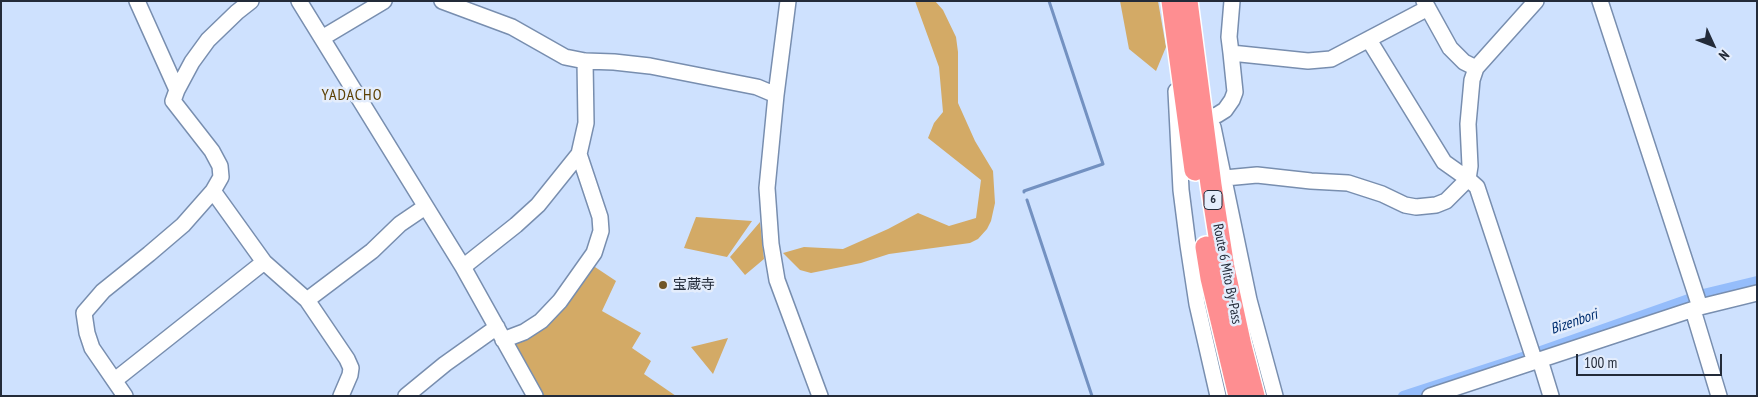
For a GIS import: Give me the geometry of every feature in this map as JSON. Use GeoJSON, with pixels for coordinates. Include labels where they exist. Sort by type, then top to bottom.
{"type":"FeatureCollection","features":[{"type":"Feature","properties":{"kind":"highway","name":"Route 6 Mito By-Pass"},"geometry":{"type":"LineString","coordinates":[[1172,1],[1211,278],[1239,396]]}},
{"type":"Feature","properties":{"kind":"highway","name":"Route 6 Mito By-Pass"},"geometry":{"type":"LineString","coordinates":[[1187,1],[1224,268],[1240,346],[1254,396]]}},
{"type":"Feature","properties":{"kind":"street"},"geometry":{"type":"LineString","coordinates":[[137,1],[177,90]]}},
{"type":"Feature","properties":{"kind":"street"},"geometry":{"type":"LineString","coordinates":[[125,396],[92,348],[87,333],[84,313],[103,291],[183,225],[213,191],[221,177],[220,166],[212,151],[173,101],[192,62],[208,40],[251,1]]}},
{"type":"Feature","properties":{"kind":"street"},"geometry":{"type":"LineString","coordinates":[[299,1],[463,267],[535,396]]}},
{"type":"Feature","properties":{"kind":"street"},"geometry":{"type":"LineString","coordinates":[[322,38],[384,1]]}},
{"type":"Feature","properties":{"kind":"street"},"geometry":{"type":"LineString","coordinates":[[442,1],[499,21],[565,57],[585,62],[614,62],[650,66],[757,87],[776,95]]}},
{"type":"Feature","properties":{"kind":"street"},"geometry":{"type":"LineString","coordinates":[[788,1],[776,95],[768,188],[773,261],[777,280],[820,396]]}},
{"type":"Feature","properties":{"kind":"street"},"geometry":{"type":"LineString","coordinates":[[1203,118],[1217,116],[1225,110],[1235,92],[1229,36],[1232,1]]}},
{"type":"Feature","properties":{"kind":"street"},"geometry":{"type":"LineString","coordinates":[[1225,178],[1257,175],[1348,183],[1374,191],[1405,205],[1416,207],[1436,205],[1446,201],[1468,179],[1470,166],[1468,115],[1472,80],[1476,68],[1536,1]]}},
{"type":"Feature","properties":{"kind":"street"},"geometry":{"type":"LineString","coordinates":[[1600,1],[1696,303],[1719,396]]}},
{"type":"Feature","properties":{"kind":"street"},"geometry":{"type":"LineString","coordinates":[[1231,53],[1318,61],[1331,59],[1369,40],[1426,5],[1455,54],[1464,62],[1476,68]]}},
{"type":"Feature","properties":{"kind":"street"},"geometry":{"type":"LineString","coordinates":[[1175,24],[1176,111],[1182,199],[1197,304],[1218,396]]}},
{"type":"Feature","properties":{"kind":"street"},"geometry":{"type":"LineString","coordinates":[[1369,40],[1444,162],[1476,187],[1535,357],[1551,396]]}},
{"type":"Feature","properties":{"kind":"street"},"geometry":{"type":"LineString","coordinates":[[463,267],[538,205],[579,154],[586,123],[585,62]]}},
{"type":"Feature","properties":{"kind":"street"},"geometry":{"type":"LineString","coordinates":[[1203,118],[1213,128],[1225,178],[1249,300],[1275,396]]}},
{"type":"Feature","properties":{"kind":"street"},"geometry":{"type":"LineString","coordinates":[[406,396],[445,364],[500,333],[524,332],[541,322],[560,301],[594,253],[602,231],[600,217],[579,154]]}},
{"type":"Feature","properties":{"kind":"street"},"geometry":{"type":"LineString","coordinates":[[213,191],[264,262],[307,300],[348,359],[351,368],[350,375],[342,396]]}},
{"type":"Feature","properties":{"kind":"street"},"geometry":{"type":"LineString","coordinates":[[307,300],[372,251],[400,224],[425,207]]}},
{"type":"Feature","properties":{"kind":"street"},"geometry":{"type":"LineString","coordinates":[[115,380],[264,262]]}},
{"type":"Feature","properties":{"kind":"street"},"geometry":{"type":"LineString","coordinates":[[1430,396],[1535,357],[1696,303],[1757,293]]}},
{"type":"Feature","properties":{"kind":"shaded area"},"geometry":{"type":"Polygon","coordinates":[[[915,1],[935,1],[943,10],[956,37],[958,52],[958,103],[975,141],[993,171],[995,203],[991,221],[978,239],[970,243],[889,254],[861,263],[811,273],[800,270],[783,253],[804,247],[843,249],[918,213],[949,226],[976,218],[981,180],[928,138],[934,123],[943,112],[939,67],[915,1]]]}},
{"type":"Feature","properties":{"kind":"shaded area"},"geometry":{"type":"Polygon","coordinates":[[[1120,1],[1158,1],[1166,47],[1156,71],[1129,49],[1120,1]]]}},
{"type":"Feature","properties":{"kind":"shaded area"},"geometry":{"type":"Polygon","coordinates":[[[696,217],[752,221],[727,257],[684,248],[696,217]]]}},
{"type":"Feature","properties":{"kind":"shaded area"},"geometry":{"type":"Polygon","coordinates":[[[760,222],[764,259],[745,275],[730,257],[760,222]]]}},
{"type":"Feature","properties":{"kind":"shaded area"},"geometry":{"type":"Polygon","coordinates":[[[592,265],[616,281],[602,311],[641,333],[632,348],[651,361],[644,374],[676,396],[540,396],[512,343],[592,265]]]}},
{"type":"Feature","properties":{"kind":"shaded area"},"geometry":{"type":"Polygon","coordinates":[[[728,338],[713,374],[691,347],[728,338]]]}},
{"type":"Feature","properties":{"kind":"waterway"},"geometry":{"type":"LineString","coordinates":[[1024,192],[1103,164],[1049,1]]}},
{"type":"Feature","properties":{"kind":"waterway"},"geometry":{"type":"LineString","coordinates":[[1027,200],[1092,396]]}},
{"type":"Feature","properties":{"kind":"waterway","name":"Bizenbori"},"geometry":{"type":"LineString","coordinates":[[1403,396],[1538,352],[1703,294],[1757,281]]}},
{"type":"Feature","properties":{"kind":"place","name":"宝蔵寺"},"geometry":{"type":"Point","coordinates":[663,285]}},
{"type":"Feature","properties":{"kind":"district","name":"YADACHO"},"geometry":{"type":"Point","coordinates":[352,95]}}]}
